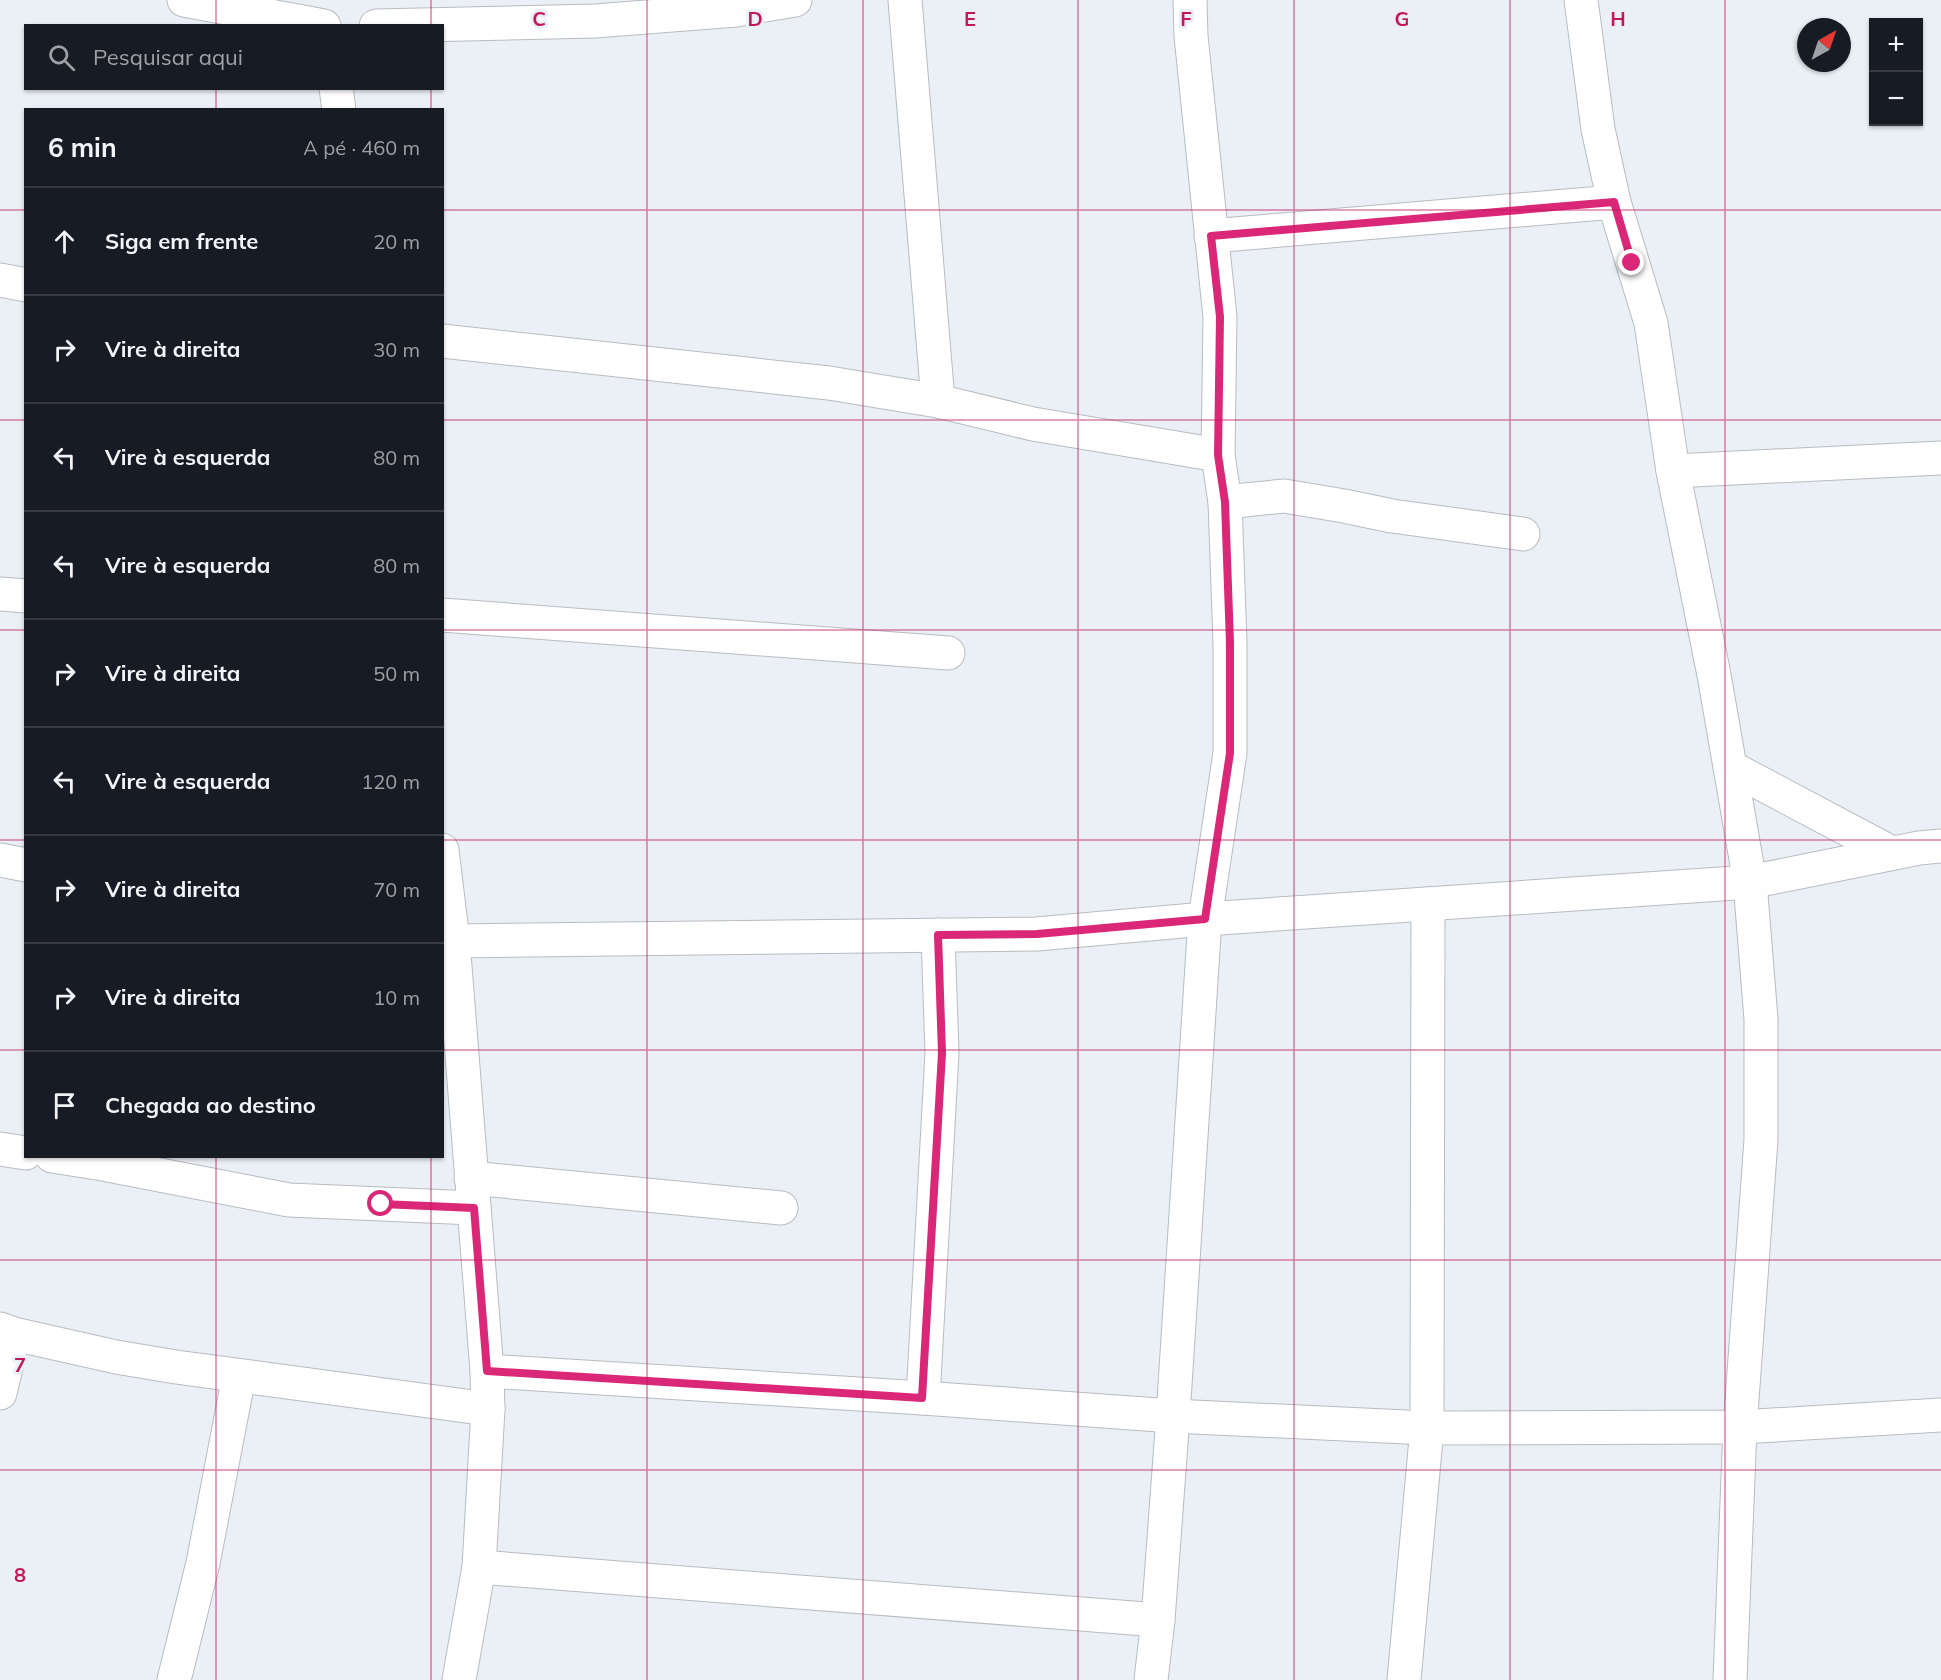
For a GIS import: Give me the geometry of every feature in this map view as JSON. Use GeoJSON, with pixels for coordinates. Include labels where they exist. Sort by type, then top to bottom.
{"type":"FeatureCollection","features":[{"type":"Feature","properties":{"kind":"street"},"geometry":{"type":"LineString","coordinates":[[184,0],[313,24]]}},
{"type":"Feature","properties":{"kind":"street"},"geometry":{"type":"LineString","coordinates":[[328,24],[332,0]]}},
{"type":"Feature","properties":{"kind":"street"},"geometry":{"type":"LineString","coordinates":[[444,24],[595,21],[736,10],[795,0]]}},
{"type":"Feature","properties":{"kind":"street"},"geometry":{"type":"LineString","coordinates":[[905,0],[938,401]]}},
{"type":"Feature","properties":{"kind":"street"},"geometry":{"type":"LineString","coordinates":[[1151,1680],[1158,1620],[1173,1416],[1205,919],[1230,753],[1230,643],[1225,502],[1218,455],[1220,317],[1191,36],[1190,0]]}},
{"type":"Feature","properties":{"kind":"street"},"geometry":{"type":"LineString","coordinates":[[1581,0],[1598,129],[1614,202],[1651,323],[1673,471],[1714,675],[1750,882],[1761,1020],[1761,1140],[1740,1427],[1730,1680]]}},
{"type":"Feature","properties":{"kind":"street"},"geometry":{"type":"LineString","coordinates":[[336,90],[339,108]]}},
{"type":"Feature","properties":{"kind":"street"},"geometry":{"type":"LineString","coordinates":[[1211,236],[1614,202]]}},
{"type":"Feature","properties":{"kind":"street"},"geometry":{"type":"LineString","coordinates":[[0,280],[24,285]]}},
{"type":"Feature","properties":{"kind":"street"},"geometry":{"type":"LineString","coordinates":[[444,341],[829,382],[938,401],[1033,424],[1218,455]]}},
{"type":"Feature","properties":{"kind":"street"},"geometry":{"type":"LineString","coordinates":[[1673,471],[1941,458]]}},
{"type":"Feature","properties":{"kind":"street"},"geometry":{"type":"LineString","coordinates":[[1225,502],[1284,496],[1392,516],[1523,534]]}},
{"type":"Feature","properties":{"kind":"street"},"geometry":{"type":"LineString","coordinates":[[0,594],[24,596]]}},
{"type":"Feature","properties":{"kind":"street"},"geometry":{"type":"LineString","coordinates":[[444,615],[948,653]]}},
{"type":"Feature","properties":{"kind":"street"},"geometry":{"type":"LineString","coordinates":[[1730,766],[1892,853]]}},
{"type":"Feature","properties":{"kind":"street"},"geometry":{"type":"LineString","coordinates":[[448,940],[1037,934],[1205,919],[1750,882],[1892,853],[1941,846]]}},
{"type":"Feature","properties":{"kind":"street"},"geometry":{"type":"LineString","coordinates":[[0,860],[24,865]]}},
{"type":"Feature","properties":{"kind":"street"},"geometry":{"type":"LineString","coordinates":[[444,880],[473,1193],[488,1409],[479,1567],[459,1680]]}},
{"type":"Feature","properties":{"kind":"street"},"geometry":{"type":"LineString","coordinates":[[1404,1680],[1428,1428],[1428,904]]}},
{"type":"Feature","properties":{"kind":"street"},"geometry":{"type":"LineString","coordinates":[[922,1398],[942,1053],[938,935]]}},
{"type":"Feature","properties":{"kind":"street"},"geometry":{"type":"LineString","coordinates":[[0,1149],[24,1153]]}},
{"type":"Feature","properties":{"kind":"street"},"geometry":{"type":"LineString","coordinates":[[65,1158],[288,1200],[473,1193],[781,1208]]}},
{"type":"Feature","properties":{"kind":"street"},"geometry":{"type":"LineString","coordinates":[[0,1393],[7,1331],[116,1357],[488,1409]]}},
{"type":"Feature","properties":{"kind":"street"},"geometry":{"type":"LineString","coordinates":[[487,1371],[1173,1416],[1428,1428],[1740,1427],[1941,1415]]}},
{"type":"Feature","properties":{"kind":"street"},"geometry":{"type":"LineString","coordinates":[[174,1680],[203,1563],[239,1376]]}},
{"type":"Feature","properties":{"kind":"street"},"geometry":{"type":"LineString","coordinates":[[479,1567],[1158,1620]]}},
{"type":"Feature","properties":{"kind":"route"},"geometry":{"type":"LineString","coordinates":[[381,1204],[474,1208],[487,1371],[922,1398],[942,1053],[938,935],[1037,934],[1205,919],[1230,753],[1230,643],[1225,502],[1218,455],[1220,317],[1211,236],[1614,202],[1632,263]]}}]}
